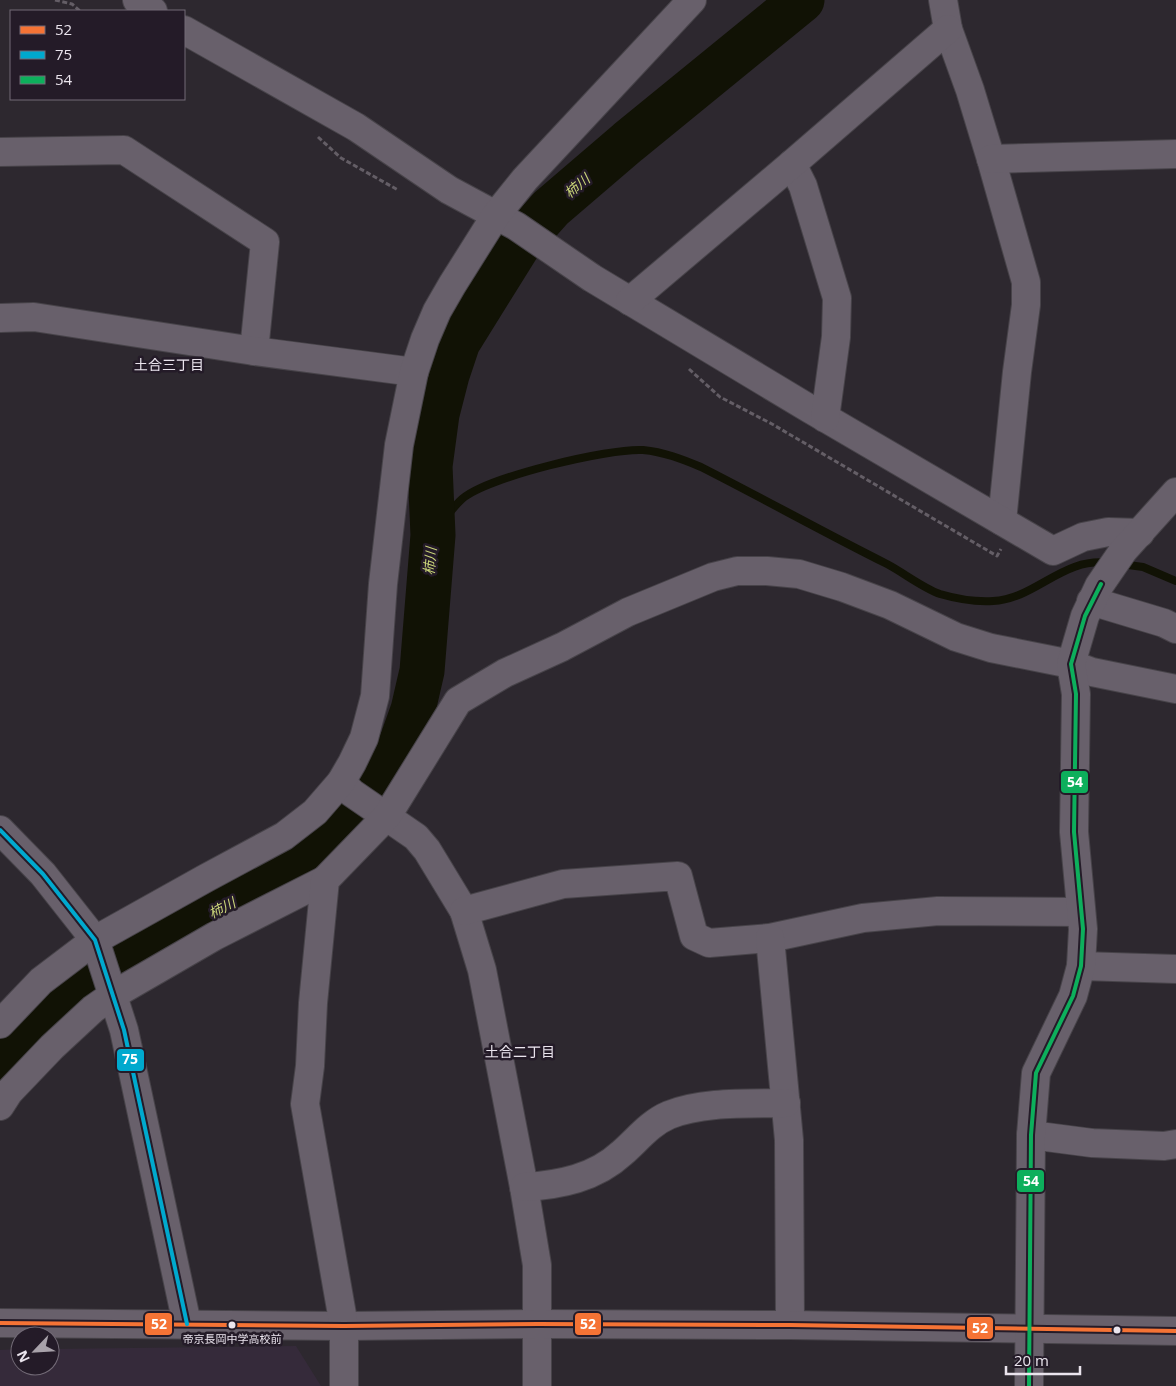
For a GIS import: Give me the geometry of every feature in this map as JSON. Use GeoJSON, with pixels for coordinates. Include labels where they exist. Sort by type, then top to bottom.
{"type":"FeatureCollection","features":[{"type":"Feature","properties":{"kind":"street"},"geometry":{"type":"LineString","coordinates":[[137,0],[152,10]]}},
{"type":"Feature","properties":{"kind":"street"},"geometry":{"type":"LineString","coordinates":[[0,1024],[41,981],[95,940],[284,836],[346,787],[352,763],[364,738],[375,696],[383,584],[399,445],[414,372],[437,311],[452,285],[517,227],[525,179],[692,0]]}},
{"type":"Feature","properties":{"kind":"street"},"geometry":{"type":"LineString","coordinates":[[943,0],[948,29],[992,159],[1026,282],[1026,305],[1017,372],[1002,522]]}},
{"type":"Feature","properties":{"kind":"street"},"geometry":{"type":"LineString","coordinates":[[630,302],[948,29]]}},
{"type":"Feature","properties":{"kind":"street"},"geometry":{"type":"LineString","coordinates":[[185,31],[356,127],[449,190],[517,227],[630,302],[1053,551],[1083,537],[1108,532],[1131,542]]}},
{"type":"Feature","properties":{"kind":"street"},"geometry":{"type":"LineString","coordinates":[[0,152],[124,150],[265,242],[254,351]]}},
{"type":"Feature","properties":{"kind":"street"},"geometry":{"type":"LineString","coordinates":[[992,159],[1176,154]]}},
{"type":"Feature","properties":{"kind":"street"},"geometry":{"type":"LineString","coordinates":[[792,164],[804,186],[836,298],[836,337],[825,418]]}},
{"type":"Feature","properties":{"kind":"street"},"geometry":{"type":"LineString","coordinates":[[0,318],[34,318],[254,351],[414,372]]}},
{"type":"Feature","properties":{"kind":"street"},"geometry":{"type":"LineString","coordinates":[[1029,1386],[1031,1135],[1036,1073],[1070,1004],[1081,966],[1083,929],[1074,832],[1076,694],[1071,664],[1076,640],[1095,594],[1131,542],[1176,492]]}},
{"type":"Feature","properties":{"kind":"street"},"geometry":{"type":"LineString","coordinates":[[0,1106],[9,1092],[52,1047],[93,1009],[113,995],[215,936],[325,880],[383,814],[458,701],[505,673],[562,647],[628,612],[713,577],[736,571],[767,570],[799,574],[842,587],[890,605],[956,637],[991,648],[1071,664],[1092,672],[1176,689]]}},
{"type":"Feature","properties":{"kind":"street"},"geometry":{"type":"LineString","coordinates":[[1095,594],[1176,629]]}},
{"type":"Feature","properties":{"kind":"street"},"geometry":{"type":"LineString","coordinates":[[346,787],[416,837],[427,850],[464,911],[482,970],[524,1187],[537,1266],[538,1386]]}},
{"type":"Feature","properties":{"kind":"street"},"geometry":{"type":"LineString","coordinates":[[0,830],[44,874],[95,940],[124,1030],[187,1324]]}},
{"type":"Feature","properties":{"kind":"street"},"geometry":{"type":"LineString","coordinates":[[464,911],[563,884],[678,876],[694,936],[709,943],[770,938],[863,918],[938,912],[1082,912]]}},
{"type":"Feature","properties":{"kind":"street"},"geometry":{"type":"LineString","coordinates":[[325,880],[313,1003],[310,1066],[305,1104],[344,1326],[344,1386]]}},
{"type":"Feature","properties":{"kind":"street"},"geometry":{"type":"LineString","coordinates":[[770,938],[789,1140],[790,1325]]}},
{"type":"Feature","properties":{"kind":"street"},"geometry":{"type":"LineString","coordinates":[[1081,966],[1176,969]]}},
{"type":"Feature","properties":{"kind":"street"},"geometry":{"type":"LineString","coordinates":[[524,1187],[568,1182],[594,1173],[622,1153],[640,1134],[668,1115],[688,1109],[709,1106],[786,1103]]}},
{"type":"Feature","properties":{"kind":"street"},"geometry":{"type":"LineString","coordinates":[[1031,1135],[1092,1143],[1164,1146],[1176,1144]]}},
{"type":"Feature","properties":{"kind":"street"},"geometry":{"type":"LineString","coordinates":[[0,1323],[344,1326],[538,1324],[790,1325],[1176,1331]]}},
{"type":"Feature","properties":{"kind":"path"},"geometry":{"type":"LineString","coordinates":[[55,0],[72,4],[79,10]]}},
{"type":"Feature","properties":{"kind":"shaded area"},"geometry":{"type":"Polygon","coordinates":[[[296,1346],[321,1386],[0,1386],[0,1350],[10,1350],[10,1376],[60,1376],[60,1349],[296,1346]]]}},
{"type":"Feature","properties":{"kind":"waterway","name":"柿川"},"geometry":{"type":"LineString","coordinates":[[0,1069],[43,1022],[89,984],[171,934],[289,873],[314,855],[346,826],[376,790],[390,768],[402,741],[413,710],[422,671],[433,535],[430,466],[437,414],[458,342],[519,244],[551,208],[628,142],[802,0]]}},
{"type":"Feature","properties":{"kind":"waterway"},"geometry":{"type":"LineString","coordinates":[[433,535],[462,499],[476,490],[521,473],[577,459],[643,450],[673,456],[701,467],[887,564],[927,588],[946,596],[980,601],[1008,599],[1078,566],[1093,563],[1110,563]]}},
{"type":"Feature","properties":{"kind":"waterway"},"geometry":{"type":"LineString","coordinates":[[1121,564],[1143,567],[1176,581]]}},
{"type":"Feature","properties":{"kind":"transit line","name":"54"},"geometry":{"type":"LineString","coordinates":[[1029,1386],[1031,1135],[1036,1073],[1073,996],[1081,966],[1083,929],[1074,832],[1076,694],[1071,664],[1085,616],[1101,584]]}},
{"type":"Feature","properties":{"kind":"transit line","name":"75"},"geometry":{"type":"LineString","coordinates":[[0,830],[43,874],[95,940],[124,1030],[187,1324]]}},
{"type":"Feature","properties":{"kind":"transit line","name":"52"},"geometry":{"type":"LineString","coordinates":[[0,1323],[344,1326],[538,1324],[790,1325],[1176,1331]]}},
{"type":"Feature","properties":{"kind":"place","name":"帝京長岡中学高校前"},"geometry":{"type":"Point","coordinates":[232,1325]}},
{"type":"Feature","properties":{"kind":"district","name":"土合三丁目"},"geometry":{"type":"Point","coordinates":[169,365]}},
{"type":"Feature","properties":{"kind":"district","name":"土合二丁目"},"geometry":{"type":"Point","coordinates":[520,1052]}}]}
